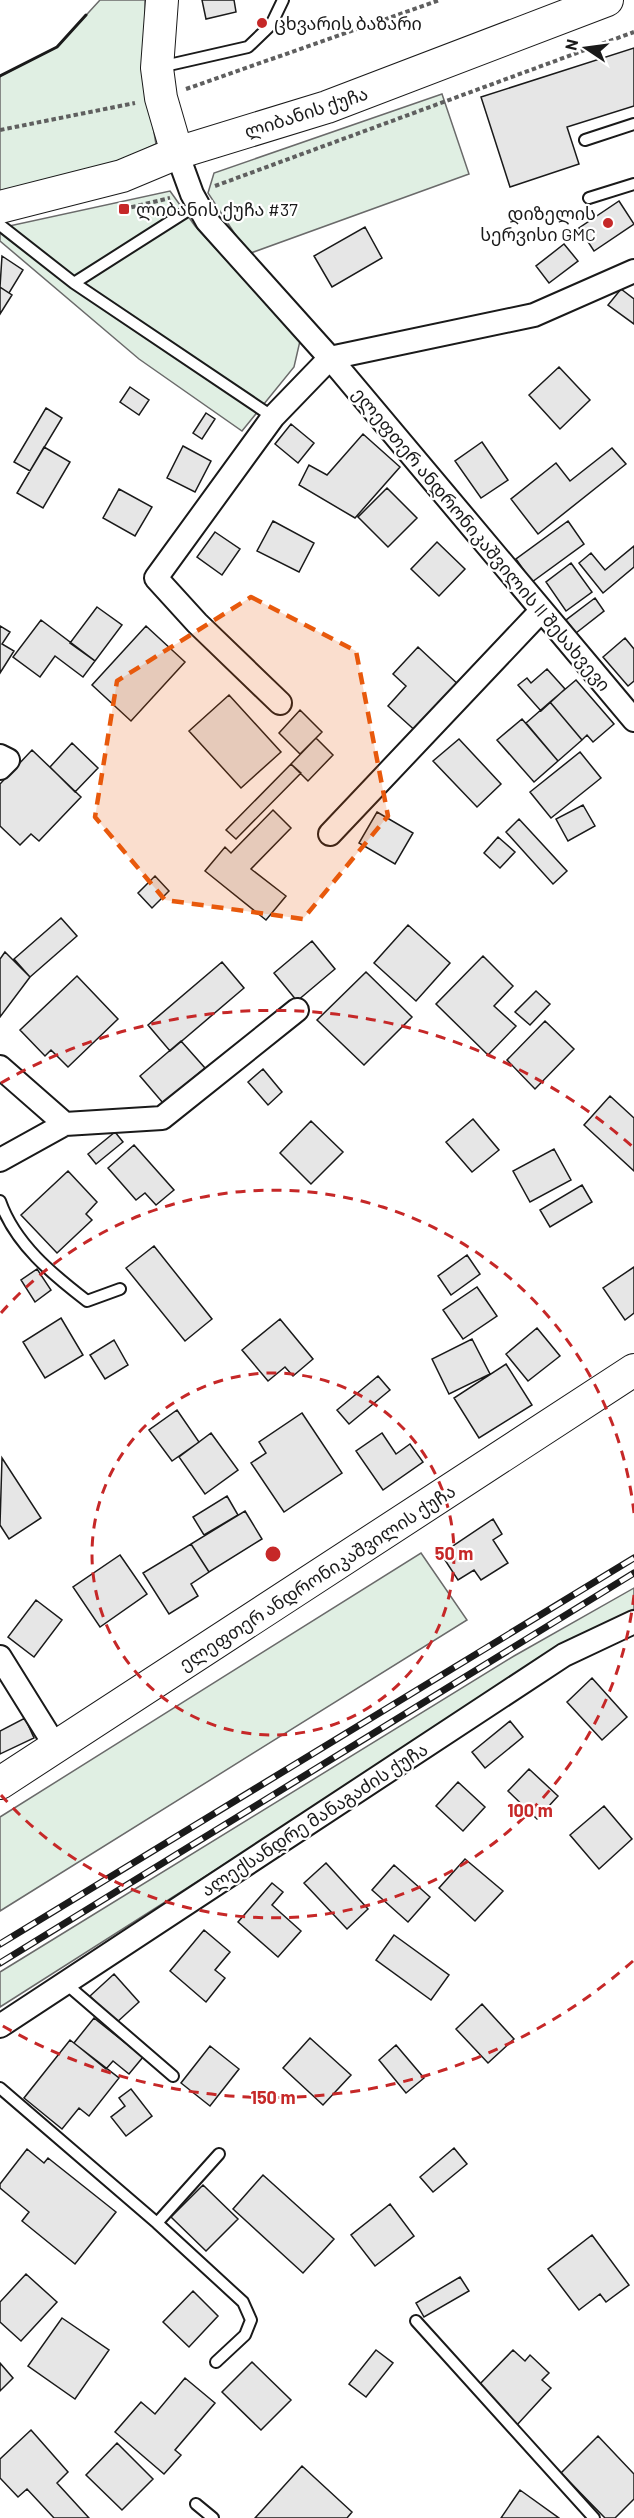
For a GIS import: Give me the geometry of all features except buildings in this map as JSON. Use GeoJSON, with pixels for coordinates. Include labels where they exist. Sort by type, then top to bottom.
{"type":"FeatureCollection","features":[{"type":"Feature","properties":{"kind":"street"},"geometry":{"type":"LineString","coordinates":[[162,0],[157,68],[161,98],[177,153]]}},
{"type":"Feature","properties":{"kind":"street","name":"ლიბანის ქუჩა"},"geometry":{"type":"LineString","coordinates":[[0,207],[122,176],[177,153],[327,108],[607,0]]}},
{"type":"Feature","properties":{"kind":"street","name":"ელეფთერ ანდრონიკაშვილის II შესახვევი"},"geometry":{"type":"LineString","coordinates":[[177,153],[195,198],[207,220],[330,358],[634,720]]}},
{"type":"Feature","properties":{"kind":"street"},"geometry":{"type":"LineString","coordinates":[[280,703],[197,623],[156,578],[273,417],[330,358],[534,315],[634,270]]}},
{"type":"Feature","properties":{"kind":"street"},"geometry":{"type":"LineString","coordinates":[[330,834],[541,611]]}},
{"type":"Feature","properties":{"kind":"street"},"geometry":{"type":"LineString","coordinates":[[0,756],[8,760],[0,768]]}},
{"type":"Feature","properties":{"kind":"street"},"geometry":{"type":"LineString","coordinates":[[0,1160],[65,1124],[162,1118],[297,1010]]}},
{"type":"Feature","properties":{"kind":"street"},"geometry":{"type":"LineString","coordinates":[[0,1067],[65,1124]]}},
{"type":"Feature","properties":{"kind":"street","name":"ელეფთერ ანდრონიკაშვილის ქუჩა"},"geometry":{"type":"LineString","coordinates":[[0,1783],[634,1370]]}},
{"type":"Feature","properties":{"kind":"street","name":"ალექსანდრე მანაგაძის ქუჩა"},"geometry":{"type":"LineString","coordinates":[[0,2026],[564,1655],[634,1622]]}},
{"type":"Feature","properties":{"kind":"street"},"geometry":{"type":"LineString","coordinates":[[0,1657],[56,1747]]}},
{"type":"Feature","properties":{"kind":"lane"},"geometry":{"type":"LineString","coordinates":[[157,68],[248,47],[271,26],[283,0]]}},
{"type":"Feature","properties":{"kind":"lane"},"geometry":{"type":"LineString","coordinates":[[585,140],[634,124]]}},
{"type":"Feature","properties":{"kind":"lane"},"geometry":{"type":"LineString","coordinates":[[589,198],[634,184]]}},
{"type":"Feature","properties":{"kind":"lane"},"geometry":{"type":"LineString","coordinates":[[74,283],[195,198]]}},
{"type":"Feature","properties":{"kind":"lane"},"geometry":{"type":"LineString","coordinates":[[0,225],[74,283],[273,417]]}},
{"type":"Feature","properties":{"kind":"lane"},"geometry":{"type":"LineString","coordinates":[[0,1201],[7,1222],[48,1271],[87,1301],[120,1289]]}},
{"type":"Feature","properties":{"kind":"lane"},"geometry":{"type":"LineString","coordinates":[[65,1983],[173,2076]]}},
{"type":"Feature","properties":{"kind":"lane"},"geometry":{"type":"LineString","coordinates":[[0,2088],[157,2223],[243,2302],[251,2320],[246,2335],[216,2362]]}},
{"type":"Feature","properties":{"kind":"lane"},"geometry":{"type":"LineString","coordinates":[[157,2223],[219,2154]]}},
{"type":"Feature","properties":{"kind":"lane"},"geometry":{"type":"LineString","coordinates":[[416,2321],[594,2518]]}},
{"type":"Feature","properties":{"kind":"lane"},"geometry":{"type":"LineString","coordinates":[[196,2504],[213,2518]]}},
{"type":"Feature","properties":{"kind":"path"},"geometry":{"type":"LineString","coordinates":[[124,209],[195,198],[217,186],[634,32]]}},
{"type":"Feature","properties":{"kind":"highlighted area"},"geometry":{"type":"Polygon","coordinates":[[[251,597],[356,651],[388,816],[303,919],[165,900],[95,817],[117,681],[251,597]]]}},
{"type":"Feature","properties":{"kind":"green space"},"geometry":{"type":"Polygon","coordinates":[[[100,0],[145,0],[147,91],[156,144],[121,161],[0,194],[0,76],[57,47],[100,0]]]}},
{"type":"Feature","properties":{"kind":"green space"},"geometry":{"type":"Polygon","coordinates":[[[442,94],[469,174],[248,254],[208,193],[214,173],[442,94]]]}},
{"type":"Feature","properties":{"kind":"green space"},"geometry":{"type":"Polygon","coordinates":[[[170,191],[195,226],[300,341],[294,367],[242,431],[139,359],[0,241],[0,228],[170,191]]]}},
{"type":"Feature","properties":{"kind":"green space"},"geometry":{"type":"Polygon","coordinates":[[[421,1553],[467,1620],[0,1911],[0,1817],[421,1553]]]}},
{"type":"Feature","properties":{"kind":"green space"},"geometry":{"type":"Polygon","coordinates":[[[634,1588],[634,1609],[569,1645],[0,2007],[0,1972],[514,1656],[634,1588]]]}},
{"type":"Feature","properties":{"kind":"railway"},"geometry":{"type":"LineString","coordinates":[[0,1944],[634,1558]]}},
{"type":"Feature","properties":{"kind":"railway"},"geometry":{"type":"LineString","coordinates":[[0,1963],[634,1573]]}},
{"type":"Feature","properties":{"kind":"wall"},"geometry":{"type":"LineString","coordinates":[[0,76],[57,47],[86,15]]}},
{"type":"Feature","properties":{"kind":"place","name":"ცხვარის ბაზარი"},"geometry":{"type":"Point","coordinates":[262,23]}},
{"type":"Feature","properties":{"kind":"place","name":"ლიბანის ქუჩა #37"},"geometry":{"type":"Point","coordinates":[124,209]}},
{"type":"Feature","properties":{"kind":"place","name":"დიზელის სერვისი GMC"},"geometry":{"type":"Point","coordinates":[608,223]}}]}
